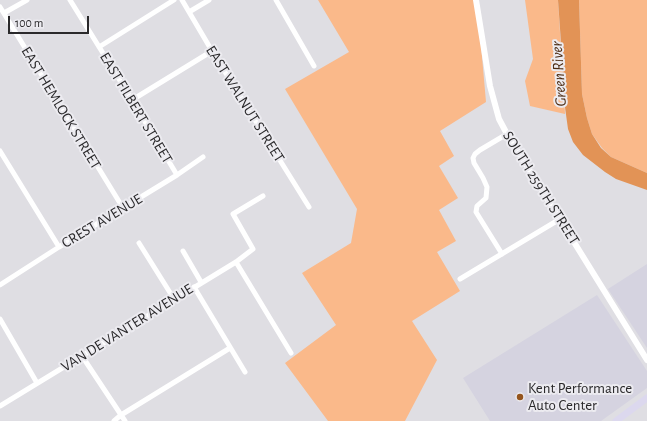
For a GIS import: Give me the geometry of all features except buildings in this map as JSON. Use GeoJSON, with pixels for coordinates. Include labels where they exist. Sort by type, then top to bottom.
{"type":"FeatureCollection","features":[{"type":"Feature","properties":{"kind":"main road"},"geometry":{"type":"LineString","coordinates":[[616,421],[647,398]]}},
{"type":"Feature","properties":{"kind":"street"},"geometry":{"type":"LineString","coordinates":[[4,13],[27,0]]}},
{"type":"Feature","properties":{"kind":"street","name":"EAST FILBERT STREET"},"geometry":{"type":"LineString","coordinates":[[70,0],[177,175]]}},
{"type":"Feature","properties":{"kind":"street"},"geometry":{"type":"LineString","coordinates":[[99,47],[174,0]]}},
{"type":"Feature","properties":{"kind":"street","name":"EAST WALNUT STREET"},"geometry":{"type":"LineString","coordinates":[[182,0],[309,207]]}},
{"type":"Feature","properties":{"kind":"street"},"geometry":{"type":"LineString","coordinates":[[189,12],[209,0]]}},
{"type":"Feature","properties":{"kind":"street"},"geometry":{"type":"LineString","coordinates":[[276,0],[314,66]]}},
{"type":"Feature","properties":{"kind":"street","name":"SOUTH 259TH STREET"},"geometry":{"type":"LineString","coordinates":[[476,0],[490,86],[500,119],[507,134],[647,360]]}},
{"type":"Feature","properties":{"kind":"street","name":"EAST HEMLOCK STREET"},"geometry":{"type":"LineString","coordinates":[[0,8],[123,208]]}},
{"type":"Feature","properties":{"kind":"street"},"geometry":{"type":"LineString","coordinates":[[132,100],[212,51]]}},
{"type":"Feature","properties":{"kind":"street"},"geometry":{"type":"LineString","coordinates":[[502,254],[476,212],[477,206],[486,198],[487,187],[484,178],[475,165],[473,158],[477,152],[507,134]]}},
{"type":"Feature","properties":{"kind":"street"},"geometry":{"type":"LineString","coordinates":[[0,151],[59,247]]}},
{"type":"Feature","properties":{"kind":"street","name":"CREST AVENUE"},"geometry":{"type":"LineString","coordinates":[[0,285],[177,175],[203,157]]}},
{"type":"Feature","properties":{"kind":"street","name":"VAN DE VANTER AVENUE"},"geometry":{"type":"LineString","coordinates":[[0,406],[194,286],[236,262],[253,249],[233,214],[263,196]]}},
{"type":"Feature","properties":{"kind":"street"},"geometry":{"type":"LineString","coordinates":[[460,279],[560,219]]}},
{"type":"Feature","properties":{"kind":"street"},"geometry":{"type":"LineString","coordinates":[[139,243],[174,299]]}},
{"type":"Feature","properties":{"kind":"street"},"geometry":{"type":"LineString","coordinates":[[183,251],[201,282]]}},
{"type":"Feature","properties":{"kind":"street"},"geometry":{"type":"LineString","coordinates":[[236,262],[291,353]]}},
{"type":"Feature","properties":{"kind":"street"},"geometry":{"type":"LineString","coordinates":[[194,286],[245,372]]}},
{"type":"Feature","properties":{"kind":"street"},"geometry":{"type":"LineString","coordinates":[[0,319],[37,383]]}},
{"type":"Feature","properties":{"kind":"street"},"geometry":{"type":"LineString","coordinates":[[114,421],[121,415],[230,348]]}},
{"type":"Feature","properties":{"kind":"street"},"geometry":{"type":"LineString","coordinates":[[82,356],[125,421]]}},
{"type":"Feature","properties":{"kind":"shaded area"},"geometry":{"type":"Polygon","coordinates":[[[318,0],[477,0],[486,102],[440,131],[454,156],[439,166],[458,198],[439,210],[456,241],[437,252],[460,291],[412,321],[437,360],[405,421],[328,421],[285,363],[336,325],[302,273],[351,243],[357,209],[285,89],[349,52],[318,0]]]}},
{"type":"Feature","properties":{"kind":"shaded area"},"geometry":{"type":"Polygon","coordinates":[[[525,0],[558,0],[565,114],[530,106],[525,81],[533,59],[525,0]]]}},
{"type":"Feature","properties":{"kind":"shaded area"},"geometry":{"type":"Polygon","coordinates":[[[558,0],[579,0],[582,94],[592,134],[601,148],[611,157],[647,173],[647,190],[616,179],[605,172],[583,155],[573,142],[568,129],[564,100],[558,0]]]}},
{"type":"Feature","properties":{"kind":"shaded area"},"geometry":{"type":"Polygon","coordinates":[[[579,0],[647,0],[647,173],[611,157],[602,148],[592,134],[582,94],[579,0]]]}},
{"type":"Feature","properties":{"kind":"shaded area"},"geometry":{"type":"Polygon","coordinates":[[[647,264],[647,348],[608,289],[647,264]]]}},
{"type":"Feature","properties":{"kind":"shaded area"},"geometry":{"type":"Polygon","coordinates":[[[597,295],[647,371],[647,388],[601,421],[490,421],[463,378],[597,295]]]}},
{"type":"Feature","properties":{"kind":"place","name":"Kent Performance Auto Center"},"geometry":{"type":"Point","coordinates":[520,397]}},
{"type":"Feature","properties":{"kind":"water label","name":"Green River"},"geometry":{"type":"Point","coordinates":[559,74]}}]}
